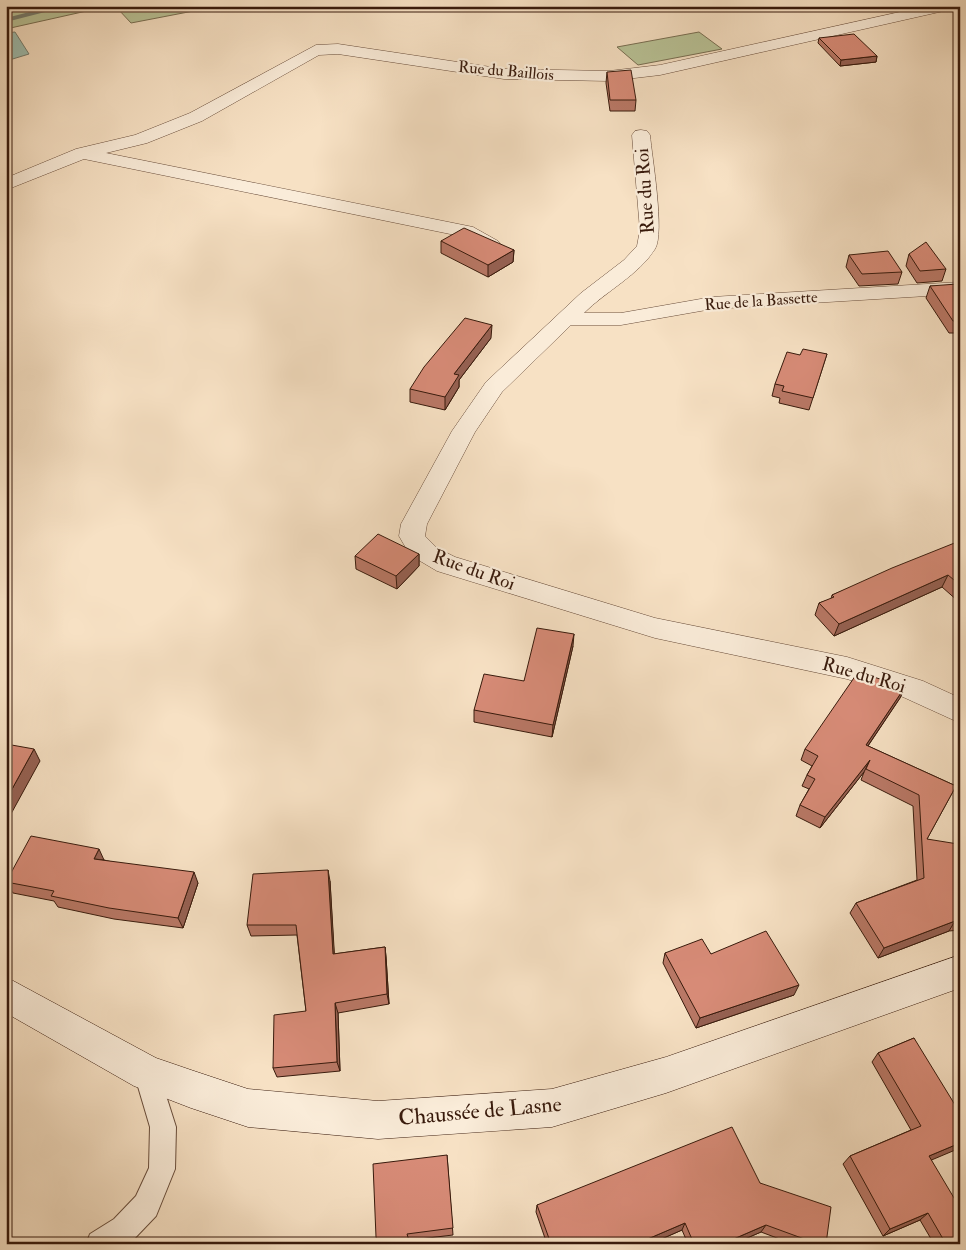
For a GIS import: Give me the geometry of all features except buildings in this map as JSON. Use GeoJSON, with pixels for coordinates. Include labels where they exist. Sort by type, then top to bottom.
{"type":"FeatureCollection","features":[{"type":"Feature","properties":{"kind":"street","name":"Rue du Baillois"},"geometry":{"type":"LineString","coordinates":[[6,185],[82,153],[141,138],[196,117],[316,50],[338,49],[504,74],[609,76],[660,70],[948,6]]}},
{"type":"Feature","properties":{"kind":"street","name":"Rue du Roi"},"geometry":{"type":"LineString","coordinates":[[641,135],[650,230],[647,248],[564,319],[494,387],[464,431],[414,524],[412,536],[419,548],[446,564],[655,628],[848,668],[913,689],[960,711]]}},
{"type":"Feature","properties":{"kind":"street"},"geometry":{"type":"LineString","coordinates":[[82,153],[466,232],[491,245]]}},
{"type":"Feature","properties":{"kind":"street","name":"Rue de la Bassette"},"geometry":{"type":"LineString","coordinates":[[564,319],[621,319],[712,303],[960,288]]}},
{"type":"Feature","properties":{"kind":"street","name":"Chaussée de Lasne"},"geometry":{"type":"LineString","coordinates":[[6,994],[147,1073],[248,1108],[327,1117],[378,1120],[552,1108],[666,1075],[960,971]]}},
{"type":"Feature","properties":{"kind":"lane"},"geometry":{"type":"LineString","coordinates":[[100,1244],[124,1229],[146,1206],[162,1169],[163,1126],[147,1073]]}},
{"type":"Feature","properties":{"kind":"green space"},"geometry":{"type":"Polygon","coordinates":[[[13,6],[109,6],[6,29],[6,8],[13,6]]]}},
{"type":"Feature","properties":{"kind":"green space"},"geometry":{"type":"Polygon","coordinates":[[[131,6],[208,6],[209,8],[131,23],[118,9],[131,6]]]}},
{"type":"Feature","properties":{"kind":"green space"},"geometry":{"type":"Polygon","coordinates":[[[699,32],[722,49],[638,65],[617,47],[699,32]]]}},
{"type":"Feature","properties":{"kind":"shaded area"},"geometry":{"type":"Polygon","coordinates":[[[15,32],[29,54],[6,61],[6,33],[15,32]]]}},
{"type":"Feature","properties":{"kind":"waterway"},"geometry":{"type":"LineString","coordinates":[[77,7],[85,6]]}},
{"type":"Feature","properties":{"kind":"waterway"},"geometry":{"type":"LineString","coordinates":[[6,20],[49,9],[68,8]]}}]}
